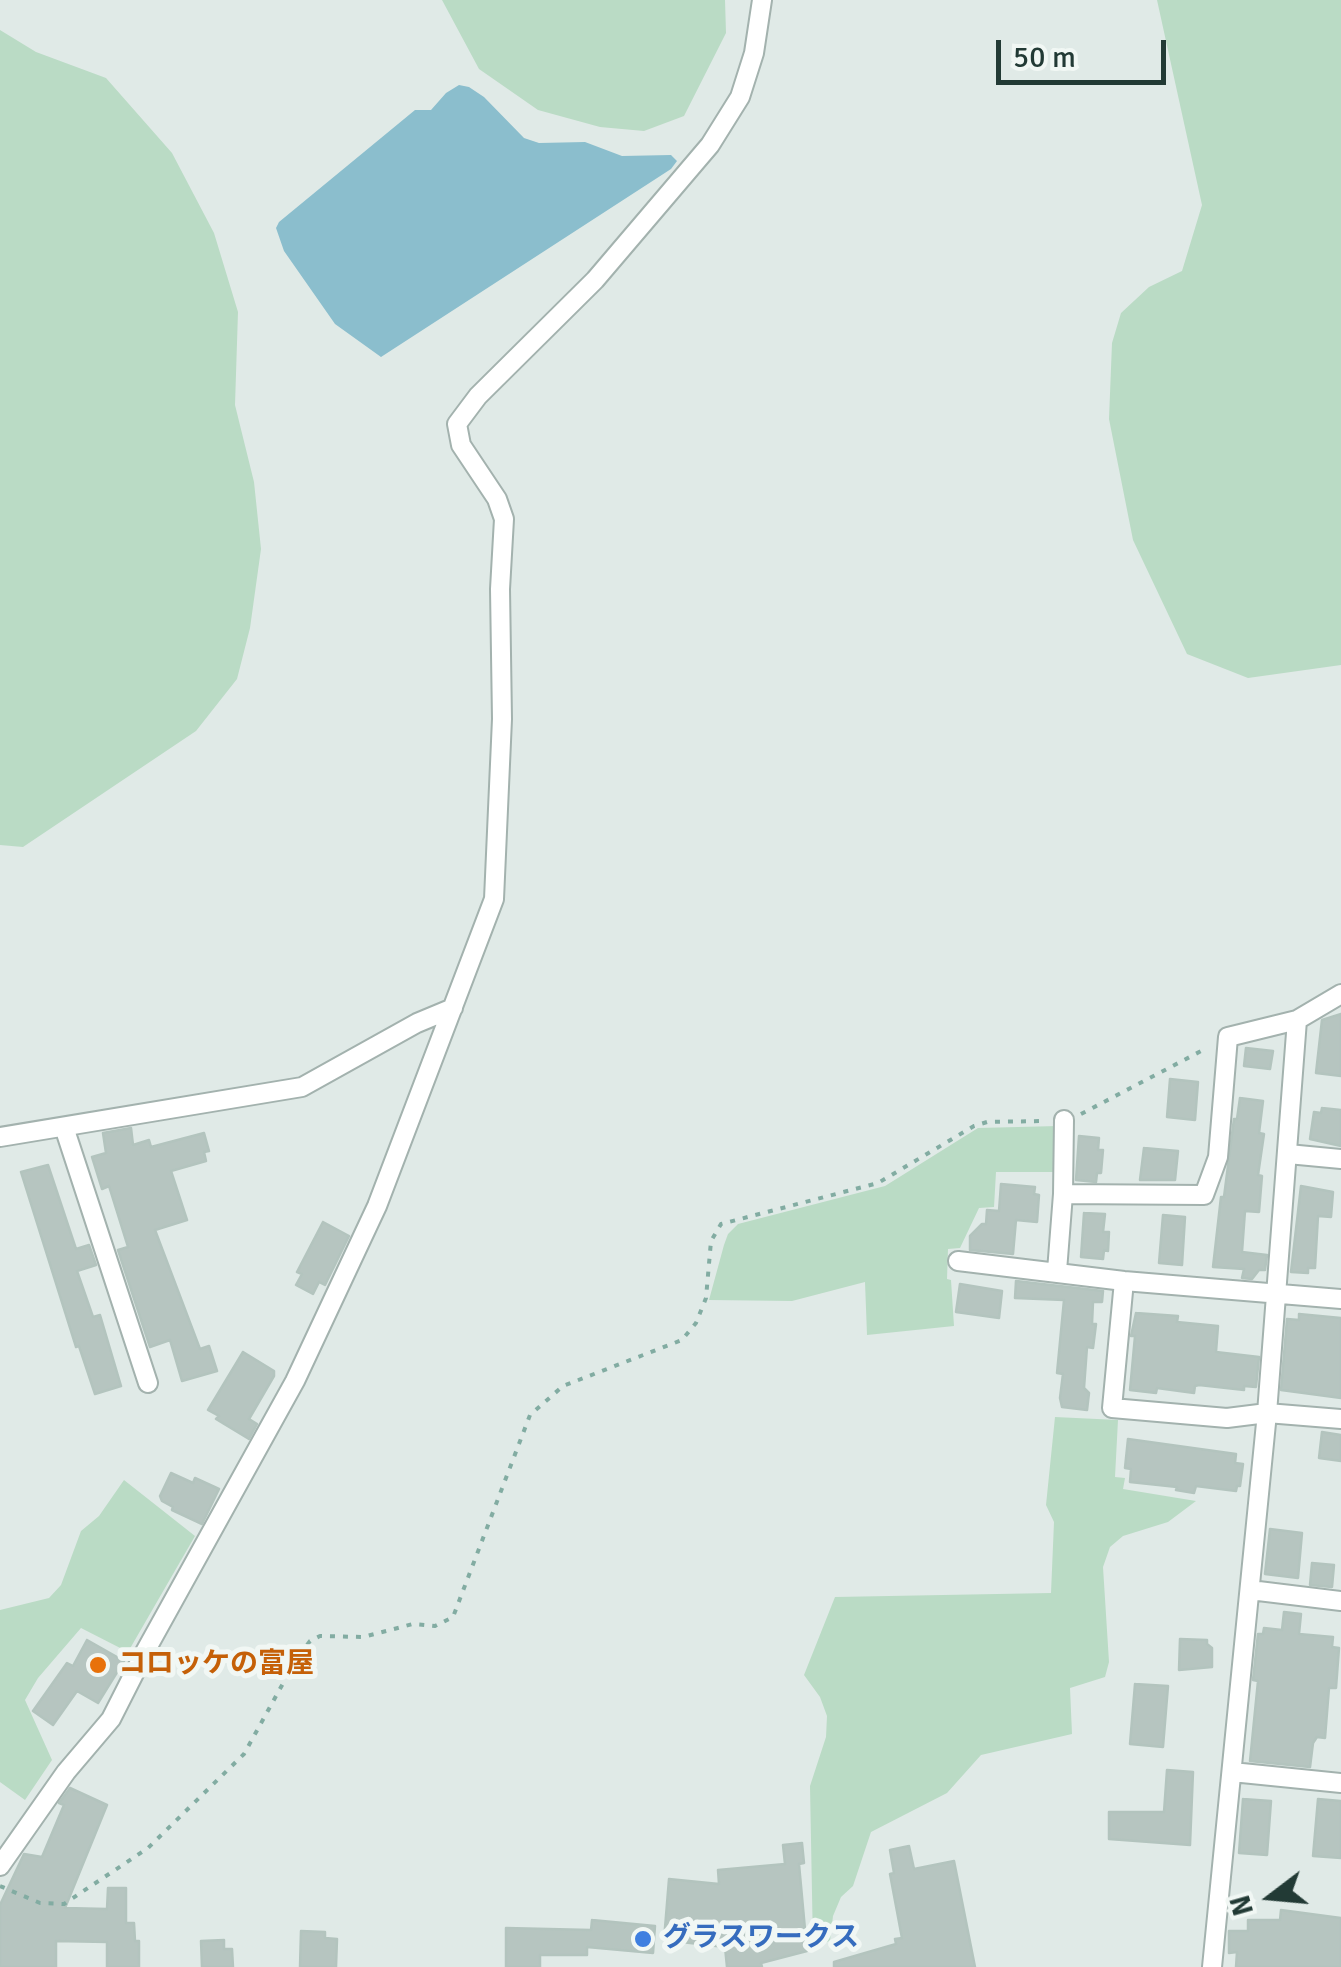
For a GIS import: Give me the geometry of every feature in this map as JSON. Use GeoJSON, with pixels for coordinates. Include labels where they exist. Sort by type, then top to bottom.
{"type":"FeatureCollection","features":[{"type":"Feature","properties":{"kind":"street"},"geometry":{"type":"LineString","coordinates":[[0,1866],[66,1772],[112,1720],[146,1650],[295,1381],[377,1206],[494,899],[502,719],[500,589],[504,519],[496,499],[460,445],[457,424],[478,396],[595,280],[710,145],[740,97],[754,53],[762,0]]}},
{"type":"Feature","properties":{"kind":"street"},"geometry":{"type":"LineString","coordinates":[[1063,1194],[1204,1195],[1218,1157],[1228,1037],[1297,1020],[1341,994]]}},
{"type":"Feature","properties":{"kind":"street"},"geometry":{"type":"LineString","coordinates":[[0,1137],[302,1087],[417,1023],[453,1008]]}},
{"type":"Feature","properties":{"kind":"street"},"geometry":{"type":"LineString","coordinates":[[1212,1967],[1277,1294],[1297,1020]]}},
{"type":"Feature","properties":{"kind":"street"},"geometry":{"type":"LineString","coordinates":[[1057,1271],[1064,1120]]}},
{"type":"Feature","properties":{"kind":"street"},"geometry":{"type":"LineString","coordinates":[[64,1127],[148,1383]]}},
{"type":"Feature","properties":{"kind":"street"},"geometry":{"type":"LineString","coordinates":[[1288,1154],[1341,1159]]}},
{"type":"Feature","properties":{"kind":"street"},"geometry":{"type":"LineString","coordinates":[[958,1261],[1124,1281],[1341,1300]]}},
{"type":"Feature","properties":{"kind":"street"},"geometry":{"type":"LineString","coordinates":[[1124,1281],[1112,1408],[1227,1418],[1266,1413],[1341,1419]]}},
{"type":"Feature","properties":{"kind":"street"},"geometry":{"type":"LineString","coordinates":[[1250,1590],[1341,1601]]}},
{"type":"Feature","properties":{"kind":"street"},"geometry":{"type":"LineString","coordinates":[[1232,1772],[1341,1783]]}},
{"type":"Feature","properties":{"kind":"path"},"geometry":{"type":"LineString","coordinates":[[0,1886],[40,1902],[64,1904],[148,1848],[244,1754],[296,1658],[310,1641],[320,1636],[362,1637],[413,1624],[435,1626],[453,1617],[530,1414],[563,1386],[682,1340],[696,1322],[706,1298],[711,1241],[721,1224],[878,1183],[961,1132],[987,1122],[1064,1120],[1228,1037]]}},
{"type":"Feature","properties":{"kind":"green space"},"geometry":{"type":"Polygon","coordinates":[[[442,0],[725,0],[726,33],[684,116],[644,131],[600,127],[538,110],[479,69],[442,0]]]}},
{"type":"Feature","properties":{"kind":"green space"},"geometry":{"type":"Polygon","coordinates":[[[1157,0],[1341,0],[1341,665],[1248,678],[1187,654],[1133,540],[1109,419],[1112,343],[1121,313],[1149,287],[1182,271],[1202,205],[1157,0]]]}},
{"type":"Feature","properties":{"kind":"green space"},"geometry":{"type":"Polygon","coordinates":[[[0,30],[36,52],[106,78],[172,153],[214,233],[238,312],[235,405],[254,482],[261,549],[250,628],[237,679],[196,731],[23,847],[0,845],[0,30]]]}},
{"type":"Feature","properties":{"kind":"green space"},"geometry":{"type":"Polygon","coordinates":[[[1058,1126],[1054,1172],[996,1172],[994,1207],[979,1208],[960,1248],[948,1249],[947,1279],[951,1280],[954,1326],[867,1335],[865,1282],[792,1301],[709,1300],[728,1234],[738,1224],[885,1186],[978,1128],[1058,1126]]]}},
{"type":"Feature","properties":{"kind":"green space"},"geometry":{"type":"Polygon","coordinates":[[[1055,1417],[1118,1420],[1115,1477],[1125,1478],[1123,1489],[1196,1501],[1168,1522],[1123,1536],[1110,1547],[1103,1567],[1109,1662],[1105,1677],[1070,1688],[1072,1734],[981,1755],[947,1793],[871,1832],[853,1886],[841,1897],[833,1916],[830,1941],[813,1947],[810,1786],[826,1737],[827,1716],[820,1697],[804,1675],[835,1597],[1051,1593],[1054,1522],[1046,1505],[1055,1417]]]}},
{"type":"Feature","properties":{"kind":"green space"},"geometry":{"type":"Polygon","coordinates":[[[124,1480],[195,1536],[128,1652],[81,1628],[38,1678],[25,1700],[52,1760],[25,1800],[0,1782],[0,1610],[49,1598],[61,1585],[81,1531],[99,1516],[124,1480]]]}},
{"type":"Feature","properties":{"kind":"water"},"geometry":{"type":"Polygon","coordinates":[[[459,85],[484,97],[524,138],[539,143],[585,142],[622,156],[671,155],[677,161],[671,169],[381,357],[335,324],[284,251],[276,228],[415,110],[431,110],[459,85]]]}},
{"type":"Feature","properties":{"kind":"building"},"geometry":{"type":"Polygon","coordinates":[[[1341,1014],[1341,1076],[1316,1073],[1322,1020],[1341,1014]]]}},
{"type":"Feature","properties":{"kind":"building"},"geometry":{"type":"Polygon","coordinates":[[[1246,1048],[1273,1051],[1270,1069],[1244,1066],[1246,1048]]]}},
{"type":"Feature","properties":{"kind":"building"},"geometry":{"type":"Polygon","coordinates":[[[1170,1079],[1198,1082],[1195,1120],[1167,1117],[1170,1079]]]}},
{"type":"Feature","properties":{"kind":"building"},"geometry":{"type":"Polygon","coordinates":[[[1240,1098],[1263,1101],[1259,1212],[1245,1211],[1242,1252],[1267,1255],[1265,1270],[1259,1270],[1252,1279],[1242,1278],[1244,1269],[1213,1267],[1221,1197],[1240,1098]]]}},
{"type":"Feature","properties":{"kind":"building"},"geometry":{"type":"Polygon","coordinates":[[[1322,1108],[1341,1110],[1341,1146],[1310,1139],[1314,1112],[1321,1113],[1322,1108]]]}},
{"type":"Feature","properties":{"kind":"building"},"geometry":{"type":"Polygon","coordinates":[[[131,1128],[133,1145],[149,1140],[151,1147],[204,1133],[209,1151],[204,1152],[206,1161],[171,1171],[187,1220],[155,1230],[200,1349],[209,1346],[217,1371],[182,1381],[170,1340],[150,1347],[118,1250],[128,1247],[109,1186],[102,1189],[92,1157],[106,1153],[103,1133],[131,1128]]]}},
{"type":"Feature","properties":{"kind":"building"},"geometry":{"type":"Polygon","coordinates":[[[1079,1136],[1099,1138],[1098,1150],[1103,1150],[1096,1182],[1076,1180],[1079,1136]]]}},
{"type":"Feature","properties":{"kind":"building"},"geometry":{"type":"Polygon","coordinates":[[[1144,1148],[1178,1151],[1175,1180],[1140,1180],[1144,1148]]]}},
{"type":"Feature","properties":{"kind":"building"},"geometry":{"type":"Polygon","coordinates":[[[48,1165],[76,1249],[89,1245],[96,1265],[77,1271],[93,1317],[100,1315],[121,1386],[95,1394],[79,1346],[76,1347],[21,1172],[48,1165]]]}},
{"type":"Feature","properties":{"kind":"building"},"geometry":{"type":"Polygon","coordinates":[[[1001,1184],[1035,1187],[1034,1194],[1039,1195],[1037,1222],[1016,1220],[1013,1254],[970,1250],[970,1236],[986,1224],[987,1210],[999,1211],[1001,1184]]]}},
{"type":"Feature","properties":{"kind":"building"},"geometry":{"type":"Polygon","coordinates":[[[1301,1186],[1333,1192],[1331,1217],[1318,1216],[1315,1268],[1308,1268],[1308,1273],[1291,1272],[1301,1186]]]}},
{"type":"Feature","properties":{"kind":"building"},"geometry":{"type":"Polygon","coordinates":[[[1084,1213],[1105,1214],[1103,1232],[1109,1232],[1108,1251],[1104,1250],[1103,1259],[1081,1257],[1084,1213]]]}},
{"type":"Feature","properties":{"kind":"building"},"geometry":{"type":"Polygon","coordinates":[[[1163,1215],[1185,1217],[1182,1265],[1159,1263],[1163,1215]]]}},
{"type":"Feature","properties":{"kind":"building"},"geometry":{"type":"Polygon","coordinates":[[[323,1222],[349,1236],[325,1285],[319,1282],[313,1294],[296,1285],[302,1274],[297,1272],[323,1222]]]}},
{"type":"Feature","properties":{"kind":"building"},"geometry":{"type":"Polygon","coordinates":[[[1016,1281],[1103,1291],[1102,1302],[1093,1302],[1092,1324],[1096,1324],[1093,1348],[1087,1347],[1084,1388],[1089,1393],[1087,1410],[1062,1407],[1060,1398],[1063,1374],[1057,1373],[1064,1300],[1015,1298],[1016,1281]]]}},
{"type":"Feature","properties":{"kind":"building"},"geometry":{"type":"Polygon","coordinates":[[[960,1284],[1002,1291],[999,1318],[956,1312],[960,1284]]]}},
{"type":"Feature","properties":{"kind":"building"},"geometry":{"type":"Polygon","coordinates":[[[1136,1313],[1178,1316],[1177,1322],[1218,1326],[1216,1352],[1259,1357],[1256,1387],[1244,1386],[1244,1390],[1199,1385],[1194,1393],[1157,1388],[1156,1393],[1130,1390],[1135,1336],[1131,1336],[1136,1313]]]}},
{"type":"Feature","properties":{"kind":"building"},"geometry":{"type":"Polygon","coordinates":[[[1299,1314],[1341,1318],[1341,1398],[1281,1390],[1287,1319],[1299,1320],[1299,1314]]]}},
{"type":"Feature","properties":{"kind":"building"},"geometry":{"type":"Polygon","coordinates":[[[243,1352],[274,1371],[249,1419],[257,1424],[249,1439],[208,1410],[243,1352]]]}},
{"type":"Feature","properties":{"kind":"building"},"geometry":{"type":"Polygon","coordinates":[[[1322,1432],[1341,1435],[1341,1461],[1319,1458],[1322,1432]]]}},
{"type":"Feature","properties":{"kind":"building"},"geometry":{"type":"Polygon","coordinates":[[[1128,1439],[1236,1454],[1235,1463],[1243,1464],[1240,1486],[1236,1491],[1196,1486],[1194,1493],[1176,1490],[1177,1487],[1130,1482],[1131,1469],[1125,1468],[1128,1439]]]}},
{"type":"Feature","properties":{"kind":"building"},"geometry":{"type":"Polygon","coordinates":[[[171,1473],[219,1489],[202,1524],[162,1501],[160,1496],[171,1473]]]}},
{"type":"Feature","properties":{"kind":"building"},"geometry":{"type":"Polygon","coordinates":[[[1270,1529],[1302,1533],[1298,1578],[1265,1574],[1270,1529]]]}},
{"type":"Feature","properties":{"kind":"building"},"geometry":{"type":"Polygon","coordinates":[[[1312,1563],[1334,1565],[1332,1587],[1310,1585],[1312,1563]]]}},
{"type":"Feature","properties":{"kind":"building"},"geometry":{"type":"Polygon","coordinates":[[[1284,1612],[1301,1614],[1299,1634],[1333,1637],[1332,1647],[1339,1648],[1336,1688],[1329,1688],[1325,1738],[1317,1737],[1313,1743],[1310,1767],[1250,1761],[1258,1634],[1263,1634],[1264,1628],[1282,1630],[1284,1612]]]}},
{"type":"Feature","properties":{"kind":"building"},"geometry":{"type":"Polygon","coordinates":[[[1180,1639],[1207,1640],[1212,1648],[1212,1667],[1179,1670],[1180,1639]]]}},
{"type":"Feature","properties":{"kind":"building"},"geometry":{"type":"Polygon","coordinates":[[[87,1640],[124,1661],[98,1703],[77,1691],[53,1725],[33,1711],[67,1663],[73,1666],[87,1640]]]}},
{"type":"Feature","properties":{"kind":"building"},"geometry":{"type":"Polygon","coordinates":[[[1135,1684],[1168,1686],[1163,1747],[1130,1744],[1135,1684]]]}},
{"type":"Feature","properties":{"kind":"building"},"geometry":{"type":"Polygon","coordinates":[[[1167,1770],[1193,1772],[1190,1845],[1109,1839],[1109,1812],[1164,1812],[1167,1770]]]}},
{"type":"Feature","properties":{"kind":"building"},"geometry":{"type":"Polygon","coordinates":[[[70,1788],[107,1805],[65,1908],[107,1909],[108,1888],[126,1888],[126,1923],[134,1923],[139,1967],[107,1967],[107,1942],[56,1941],[56,1967],[0,1967],[0,1905],[24,1854],[42,1857],[64,1805],[59,1803],[70,1788]]]}},
{"type":"Feature","properties":{"kind":"building"},"geometry":{"type":"Polygon","coordinates":[[[1243,1799],[1271,1801],[1267,1855],[1239,1853],[1243,1799]]]}},
{"type":"Feature","properties":{"kind":"building"},"geometry":{"type":"Polygon","coordinates":[[[1318,1799],[1341,1801],[1341,1858],[1313,1856],[1318,1799]]]}},
{"type":"Feature","properties":{"kind":"building"},"geometry":{"type":"Polygon","coordinates":[[[802,1843],[804,1863],[799,1864],[807,1951],[761,1963],[762,1967],[727,1967],[725,1947],[664,1940],[669,1879],[719,1884],[718,1870],[785,1864],[783,1845],[802,1843]]]}},
{"type":"Feature","properties":{"kind":"building"},"geometry":{"type":"Polygon","coordinates":[[[909,1846],[914,1869],[954,1861],[975,1967],[834,1967],[834,1962],[896,1944],[895,1939],[902,1938],[890,1874],[894,1873],[890,1850],[909,1846]]]}},
{"type":"Feature","properties":{"kind":"building"},"geometry":{"type":"Polygon","coordinates":[[[1281,1910],[1341,1918],[1341,1967],[1236,1967],[1237,1952],[1229,1953],[1229,1931],[1248,1931],[1248,1920],[1280,1920],[1281,1910]]]}},
{"type":"Feature","properties":{"kind":"building"},"geometry":{"type":"Polygon","coordinates":[[[592,1920],[655,1926],[653,1953],[587,1947],[587,1955],[540,1955],[540,1967],[506,1967],[506,1928],[591,1930],[592,1920]]]}},
{"type":"Feature","properties":{"kind":"building"},"geometry":{"type":"Polygon","coordinates":[[[301,1931],[325,1932],[325,1938],[337,1939],[336,1967],[300,1967],[301,1931]]]}},
{"type":"Feature","properties":{"kind":"building"},"geometry":{"type":"Polygon","coordinates":[[[224,1940],[224,1949],[232,1949],[233,1967],[202,1967],[201,1941],[224,1940]]]}},
{"type":"Feature","properties":{"kind":"place","name":"コロッケの富屋"},"geometry":{"type":"Point","coordinates":[98,1665]}},
{"type":"Feature","properties":{"kind":"place","name":"グラスワークス"},"geometry":{"type":"Point","coordinates":[643,1939]}}]}
